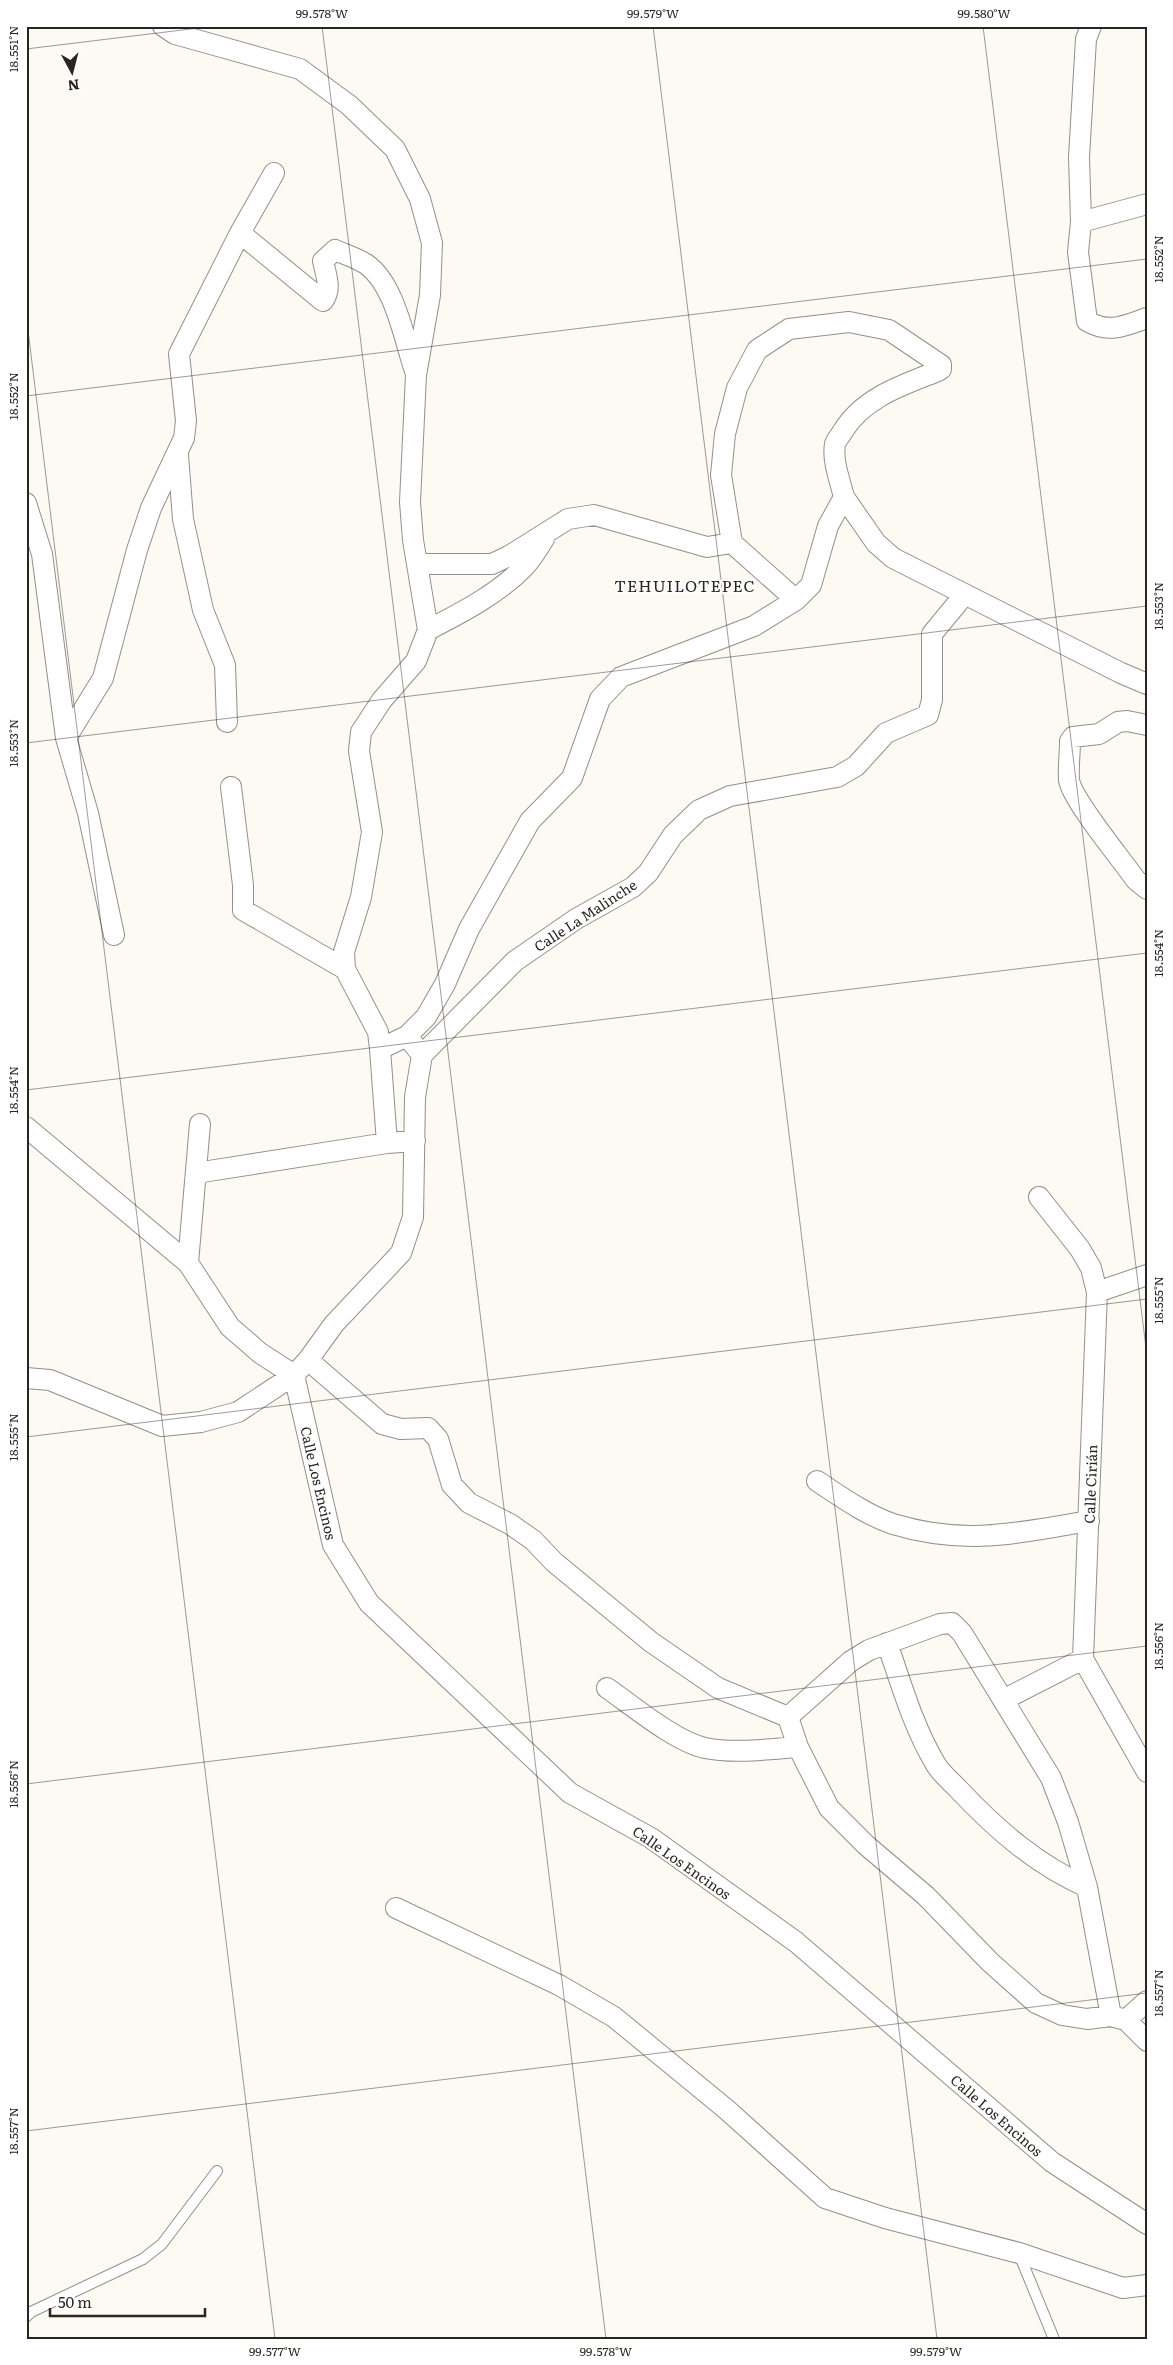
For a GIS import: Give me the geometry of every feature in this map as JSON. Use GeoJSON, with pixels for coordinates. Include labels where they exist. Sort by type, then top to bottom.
{"type":"FeatureCollection","features":[{"type":"Feature","properties":{"kind":"street"},"geometry":{"type":"LineString","coordinates":[[163,26],[175,34],[300,69],[349,105],[395,149],[420,199],[432,243],[430,295],[416,375],[410,502],[428,630],[416,661],[382,700],[361,732],[359,751],[372,832],[362,897],[344,952],[344,969],[378,1032],[387,1143]]}},
{"type":"Feature","properties":{"kind":"street"},"geometry":{"type":"LineString","coordinates":[[1091,26],[1086,39],[1079,157],[1081,222],[1078,252],[1086,321],[1100,329],[1120,328],[1147,318]]}},
{"type":"Feature","properties":{"kind":"street"},"geometry":{"type":"LineString","coordinates":[[66,738],[103,678],[137,550],[151,508],[178,455],[184,438],[186,421],[179,354],[240,233],[274,173]]}},
{"type":"Feature","properties":{"kind":"street"},"geometry":{"type":"LineString","coordinates":[[1081,222],[1147,204]]}},
{"type":"Feature","properties":{"kind":"street"},"geometry":{"type":"LineString","coordinates":[[240,233],[323,301],[328,295],[329,287],[324,261],[328,255],[335,250],[366,264],[381,280],[392,300],[416,375]]}},
{"type":"Feature","properties":{"kind":"street"},"geometry":{"type":"LineString","coordinates":[[796,600],[732,543],[721,476],[725,434],[737,388],[758,350],[789,329],[849,322],[889,330],[937,360],[942,369],[892,389],[869,403],[848,422],[835,444],[836,466],[844,497],[876,543],[893,558],[1095,661],[1147,684]]}},
{"type":"Feature","properties":{"kind":"street"},"geometry":{"type":"LineString","coordinates":[[178,455],[183,519],[203,610],[225,665],[227,722]]}},
{"type":"Feature","properties":{"kind":"street"},"geometry":{"type":"LineString","coordinates":[[380,1049],[407,1036],[426,1017],[445,984],[469,929],[530,821],[572,778],[600,700],[621,678],[754,626],[796,600],[811,585],[828,526],[844,497]]}},
{"type":"Feature","properties":{"kind":"street"},"geometry":{"type":"LineString","coordinates":[[26,503],[42,554],[66,738],[88,813],[114,935]]}},
{"type":"Feature","properties":{"kind":"street"},"geometry":{"type":"LineString","coordinates":[[418,564],[492,564],[550,531],[568,518],[594,515],[707,547],[732,543]]}},
{"type":"Feature","properties":{"kind":"street"},"geometry":{"type":"LineString","coordinates":[[428,630],[458,615],[494,592],[524,567],[550,531]]}},
{"type":"Feature","properties":{"kind":"street","name":"Calle La Malinche"},"geometry":{"type":"LineString","coordinates":[[422,1055],[515,961],[576,919],[633,887],[648,873],[673,835],[700,810],[730,796],[837,776],[856,766],[886,733],[928,715],[932,700],[932,634],[966,594]]}},
{"type":"Feature","properties":{"kind":"street"},"geometry":{"type":"LineString","coordinates":[[1147,725],[1118,722],[1100,734],[1073,738],[1070,741],[1069,780],[1073,792],[1136,880],[1147,890]]}},
{"type":"Feature","properties":{"kind":"street"},"geometry":{"type":"LineString","coordinates":[[230,787],[242,885],[243,910],[344,969]]}},
{"type":"Feature","properties":{"kind":"street"},"geometry":{"type":"LineString","coordinates":[[26,1378],[50,1380],[162,1426],[201,1422],[238,1412],[294,1375],[308,1360],[334,1324],[401,1253],[413,1217],[415,1097],[422,1055],[407,1036]]}},
{"type":"Feature","properties":{"kind":"street"},"geometry":{"type":"LineString","coordinates":[[188,1263],[200,1124]]}},
{"type":"Feature","properties":{"kind":"street"},"geometry":{"type":"LineString","coordinates":[[26,1127],[188,1263],[230,1327],[260,1353],[294,1375]]}},
{"type":"Feature","properties":{"kind":"street"},"geometry":{"type":"LineString","coordinates":[[196,1173],[387,1143],[415,1141]]}},
{"type":"Feature","properties":{"kind":"street","name":"Calle Cirián"},"geometry":{"type":"LineString","coordinates":[[1040,1197],[1080,1249],[1091,1268],[1097,1292],[1083,1659]]}},
{"type":"Feature","properties":{"kind":"street"},"geometry":{"type":"LineString","coordinates":[[1097,1292],[1147,1275]]}},
{"type":"Feature","properties":{"kind":"street"},"geometry":{"type":"LineString","coordinates":[[308,1360],[382,1424],[401,1428],[428,1428],[438,1438],[452,1485],[469,1503],[510,1524],[533,1540],[554,1562],[651,1642],[718,1688],[788,1717],[798,1748],[829,1808],[866,1844],[926,1896],[990,1962],[1036,2003],[1062,2015],[1088,2019],[1118,2018],[1147,2001]]}},
{"type":"Feature","properties":{"kind":"street","name":"Calle Los Encinos"},"geometry":{"type":"LineString","coordinates":[[294,1375],[333,1545],[369,1603],[570,1793],[651,1838],[796,1942],[1052,2162],[1147,2224]]}},
{"type":"Feature","properties":{"kind":"street"},"geometry":{"type":"LineString","coordinates":[[817,1481],[845,1500],[892,1524],[955,1537],[1000,1536],[1089,1521]]}},
{"type":"Feature","properties":{"kind":"street"},"geometry":{"type":"LineString","coordinates":[[788,1717],[851,1661],[869,1650],[940,1624],[952,1623],[962,1633],[1051,1778],[1068,1822],[1118,2018],[1147,2041]]}},
{"type":"Feature","properties":{"kind":"street"},"geometry":{"type":"LineString","coordinates":[[887,1643],[913,1717],[935,1765],[985,1817],[1015,1844],[1065,1877],[1086,1887]]}},
{"type":"Feature","properties":{"kind":"street"},"geometry":{"type":"LineString","coordinates":[[1003,1700],[1083,1659],[1147,1772]]}},
{"type":"Feature","properties":{"kind":"street"},"geometry":{"type":"LineString","coordinates":[[607,1688],[681,1738],[705,1748],[740,1750],[798,1748]]}},
{"type":"Feature","properties":{"kind":"street"},"geometry":{"type":"LineString","coordinates":[[396,1908],[558,1985],[614,2017],[726,2109],[825,2198],[885,2218],[1019,2253],[1122,2288],[1147,2285]]}},
{"type":"Feature","properties":{"kind":"lane"},"geometry":{"type":"LineString","coordinates":[[26,2317],[31,2312],[143,2259],[162,2244],[217,2171]]}},
{"type":"Feature","properties":{"kind":"lane"},"geometry":{"type":"LineString","coordinates":[[1019,2253],[1054,2339]]}},
{"type":"Feature","properties":{"kind":"district","name":"TEHUILOTEPEC"},"geometry":{"type":"Point","coordinates":[685,585]}}]}
